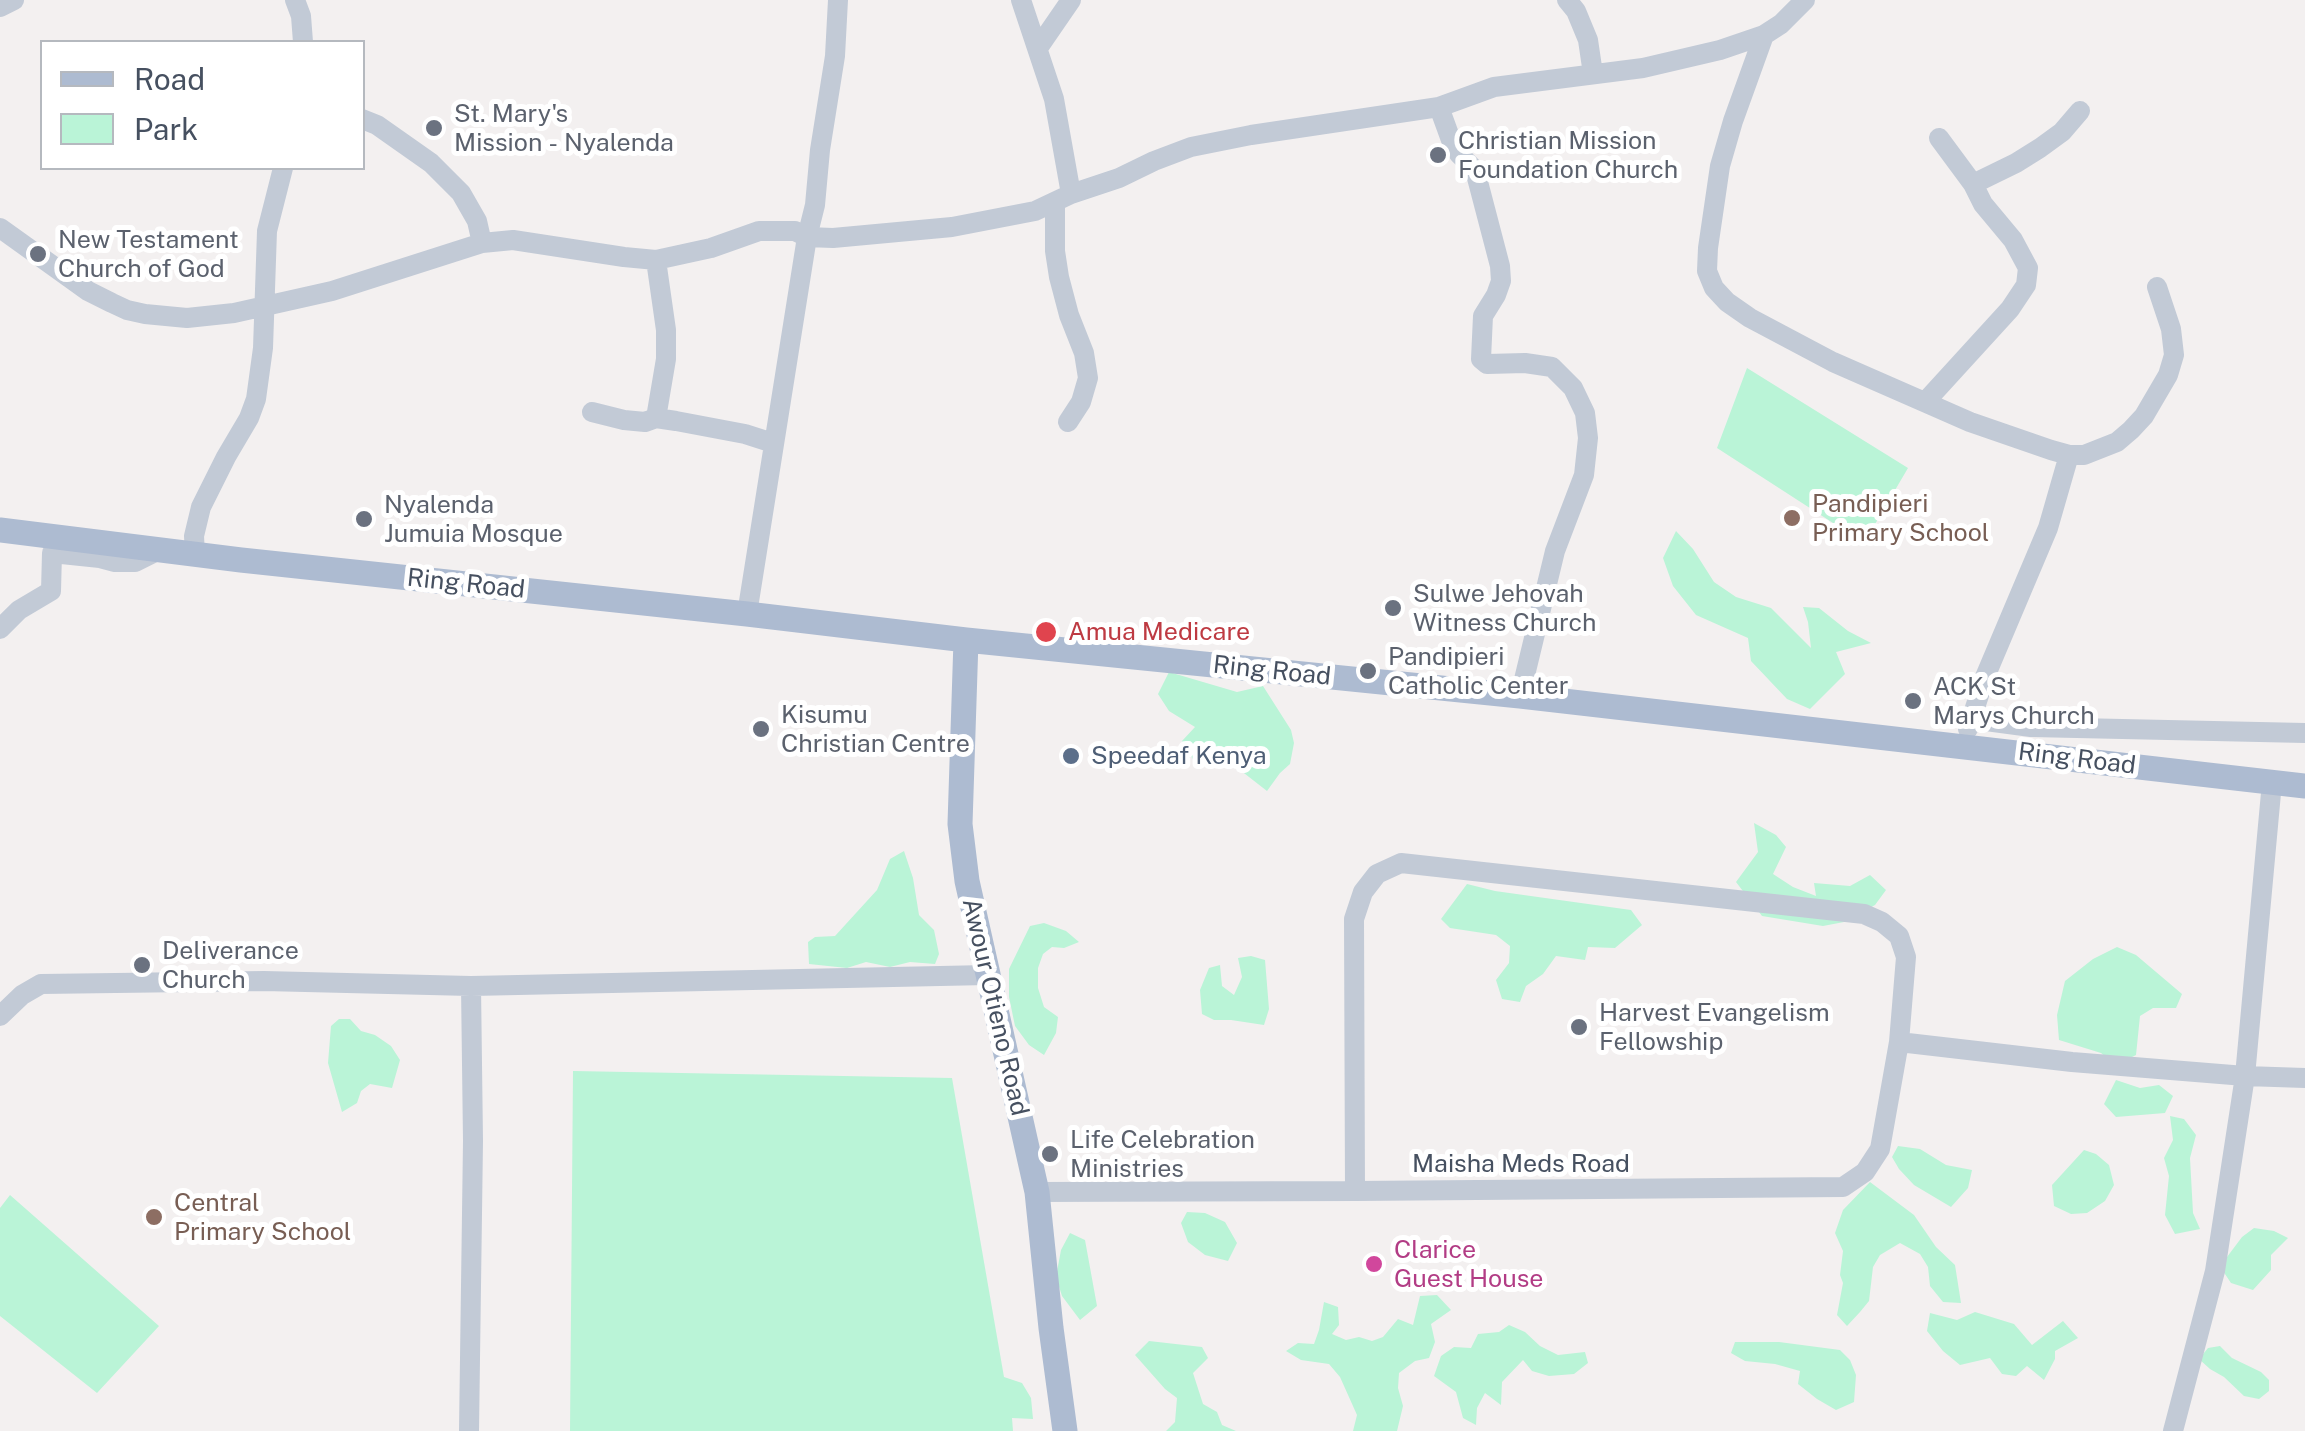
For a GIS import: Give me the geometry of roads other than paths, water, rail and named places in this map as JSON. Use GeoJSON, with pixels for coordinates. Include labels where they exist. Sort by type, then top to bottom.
{"type":"FeatureCollection","features":[{"type":"Feature","properties":{"kind":"main road","name":"Ring Road"},"geometry":{"type":"LineString","coordinates":[[0,530],[2305,786]]}},
{"type":"Feature","properties":{"kind":"main road","name":"Awour Otieno Road"},"geometry":{"type":"LineString","coordinates":[[966,640],[960,824],[967,882],[1036,1192],[1065,1431]]}},
{"type":"Feature","properties":{"kind":"street"},"geometry":{"type":"LineString","coordinates":[[0,7],[14,0]]}},
{"type":"Feature","properties":{"kind":"street"},"geometry":{"type":"LineString","coordinates":[[295,0],[304,40]]}},
{"type":"Feature","properties":{"kind":"street"},"geometry":{"type":"LineString","coordinates":[[747,614],[807,237],[816,205],[838,0]]}},
{"type":"Feature","properties":{"kind":"street"},"geometry":{"type":"LineString","coordinates":[[1021,0],[1054,98],[1063,198],[1055,251],[1058,277],[1084,353],[1088,378],[1081,402],[1068,422]]}},
{"type":"Feature","properties":{"kind":"street"},"geometry":{"type":"LineString","coordinates":[[1038,48],[1071,0]]}},
{"type":"Feature","properties":{"kind":"street"},"geometry":{"type":"LineString","coordinates":[[1567,0],[1588,40],[1593,74]]}},
{"type":"Feature","properties":{"kind":"street"},"geometry":{"type":"LineString","coordinates":[[0,228],[88,291],[126,310],[186,318],[234,313],[332,291],[482,243],[513,240],[656,260],[711,248],[759,231],[795,231],[807,237],[833,238],[952,227],[1035,211],[1191,147],[1439,107],[1494,87],[1643,68],[1720,50],[1764,36],[1805,0]]}},
{"type":"Feature","properties":{"kind":"street"},"geometry":{"type":"LineString","coordinates":[[1764,36],[1720,166],[1708,248],[1707,271],[1714,288],[1750,318],[1833,362],[1970,422],[2068,454],[2084,455],[2117,442],[2144,416],[2168,376],[2174,356],[2156,287]]}},
{"type":"Feature","properties":{"kind":"street"},"geometry":{"type":"LineString","coordinates":[[1439,107],[1459,154],[1474,169],[1500,266],[1501,281],[1484,316],[1481,359],[1486,364],[1538,363],[1552,367],[1573,388],[1584,413],[1588,438],[1584,475],[1555,551],[1520,696]]}},
{"type":"Feature","properties":{"kind":"street"},"geometry":{"type":"LineString","coordinates":[[1973,184],[2040,148],[2062,132],[2080,111]]}},
{"type":"Feature","properties":{"kind":"street"},"geometry":{"type":"LineString","coordinates":[[365,120],[377,124],[420,156],[462,193],[477,222],[482,243]]}},
{"type":"Feature","properties":{"kind":"street"},"geometry":{"type":"LineString","coordinates":[[1926,401],[2002,320],[2026,286],[2028,268],[2014,240],[1983,204],[1940,138]]}},
{"type":"Feature","properties":{"kind":"street"},"geometry":{"type":"LineString","coordinates":[[196,554],[194,536],[201,508],[256,399],[263,348],[267,230],[282,170]]}},
{"type":"Feature","properties":{"kind":"street"},"geometry":{"type":"LineString","coordinates":[[656,260],[666,330],[666,360],[656,418]]}},
{"type":"Feature","properties":{"kind":"street"},"geometry":{"type":"LineString","coordinates":[[592,412],[645,422],[656,418],[773,443]]}},
{"type":"Feature","properties":{"kind":"street"},"geometry":{"type":"LineString","coordinates":[[1962,746],[1985,677],[2048,528],[2068,454]]}},
{"type":"Feature","properties":{"kind":"street"},"geometry":{"type":"LineString","coordinates":[[0,629],[19,610],[51,591],[52,553],[135,562],[158,550]]}},
{"type":"Feature","properties":{"kind":"street"},"geometry":{"type":"LineString","coordinates":[[1971,720],[2031,727],[2305,733]]}},
{"type":"Feature","properties":{"kind":"street"},"geometry":{"type":"LineString","coordinates":[[2173,1431],[2215,1271],[2245,1076],[2272,782]]}},
{"type":"Feature","properties":{"kind":"street","name":"Maisha Meds Road"},"geometry":{"type":"LineString","coordinates":[[1036,1192],[1355,1191],[1843,1187],[1865,1172],[1880,1149],[1900,1042],[1906,957],[1899,936],[1864,914],[1402,864],[1377,874],[1363,892],[1354,919],[1355,1191]]}},
{"type":"Feature","properties":{"kind":"street"},"geometry":{"type":"LineString","coordinates":[[0,1016],[22,995],[41,984],[264,981],[471,986],[987,976]]}},
{"type":"Feature","properties":{"kind":"street"},"geometry":{"type":"LineString","coordinates":[[469,1431],[471,986]]}},
{"type":"Feature","properties":{"kind":"street"},"geometry":{"type":"LineString","coordinates":[[1900,1042],[2072,1062],[2305,1078]]}},
{"type":"Feature","properties":{"kind":"place","name":"St. Mary's Mission - Nyalenda"},"geometry":{"type":"Point","coordinates":[434,128]}},
{"type":"Feature","properties":{"kind":"place","name":"Christian Mission Foundation Church"},"geometry":{"type":"Point","coordinates":[1438,155]}},
{"type":"Feature","properties":{"kind":"place","name":"New Testament Church of God"},"geometry":{"type":"Point","coordinates":[38,254]}},
{"type":"Feature","properties":{"kind":"place","name":"Pandipieri Primary School"},"geometry":{"type":"Point","coordinates":[1792,518]}},
{"type":"Feature","properties":{"kind":"place","name":"Nyalenda Jumuia Mosque"},"geometry":{"type":"Point","coordinates":[364,519]}},
{"type":"Feature","properties":{"kind":"place","name":"Sulwe Jehovah Witness Church"},"geometry":{"type":"Point","coordinates":[1393,608]}},
{"type":"Feature","properties":{"kind":"place","name":"Amua Medicare"},"geometry":{"type":"Point","coordinates":[1046,632]}},
{"type":"Feature","properties":{"kind":"place","name":"Pandipieri Catholic Center"},"geometry":{"type":"Point","coordinates":[1368,671]}},
{"type":"Feature","properties":{"kind":"place","name":"ACK St Marys Church"},"geometry":{"type":"Point","coordinates":[1913,701]}},
{"type":"Feature","properties":{"kind":"place","name":"Kisumu Christian Centre"},"geometry":{"type":"Point","coordinates":[761,729]}},
{"type":"Feature","properties":{"kind":"place","name":"Speedaf Kenya"},"geometry":{"type":"Point","coordinates":[1071,756]}},
{"type":"Feature","properties":{"kind":"place","name":"Deliverance Church"},"geometry":{"type":"Point","coordinates":[142,965]}},
{"type":"Feature","properties":{"kind":"place","name":"Harvest Evangelism Fellowship"},"geometry":{"type":"Point","coordinates":[1579,1027]}},
{"type":"Feature","properties":{"kind":"place","name":"Life Celebration Ministries"},"geometry":{"type":"Point","coordinates":[1050,1154]}},
{"type":"Feature","properties":{"kind":"place","name":"Central Primary School"},"geometry":{"type":"Point","coordinates":[154,1217]}},
{"type":"Feature","properties":{"kind":"place","name":"Clarice Guest House"},"geometry":{"type":"Point","coordinates":[1374,1264]}}]}
